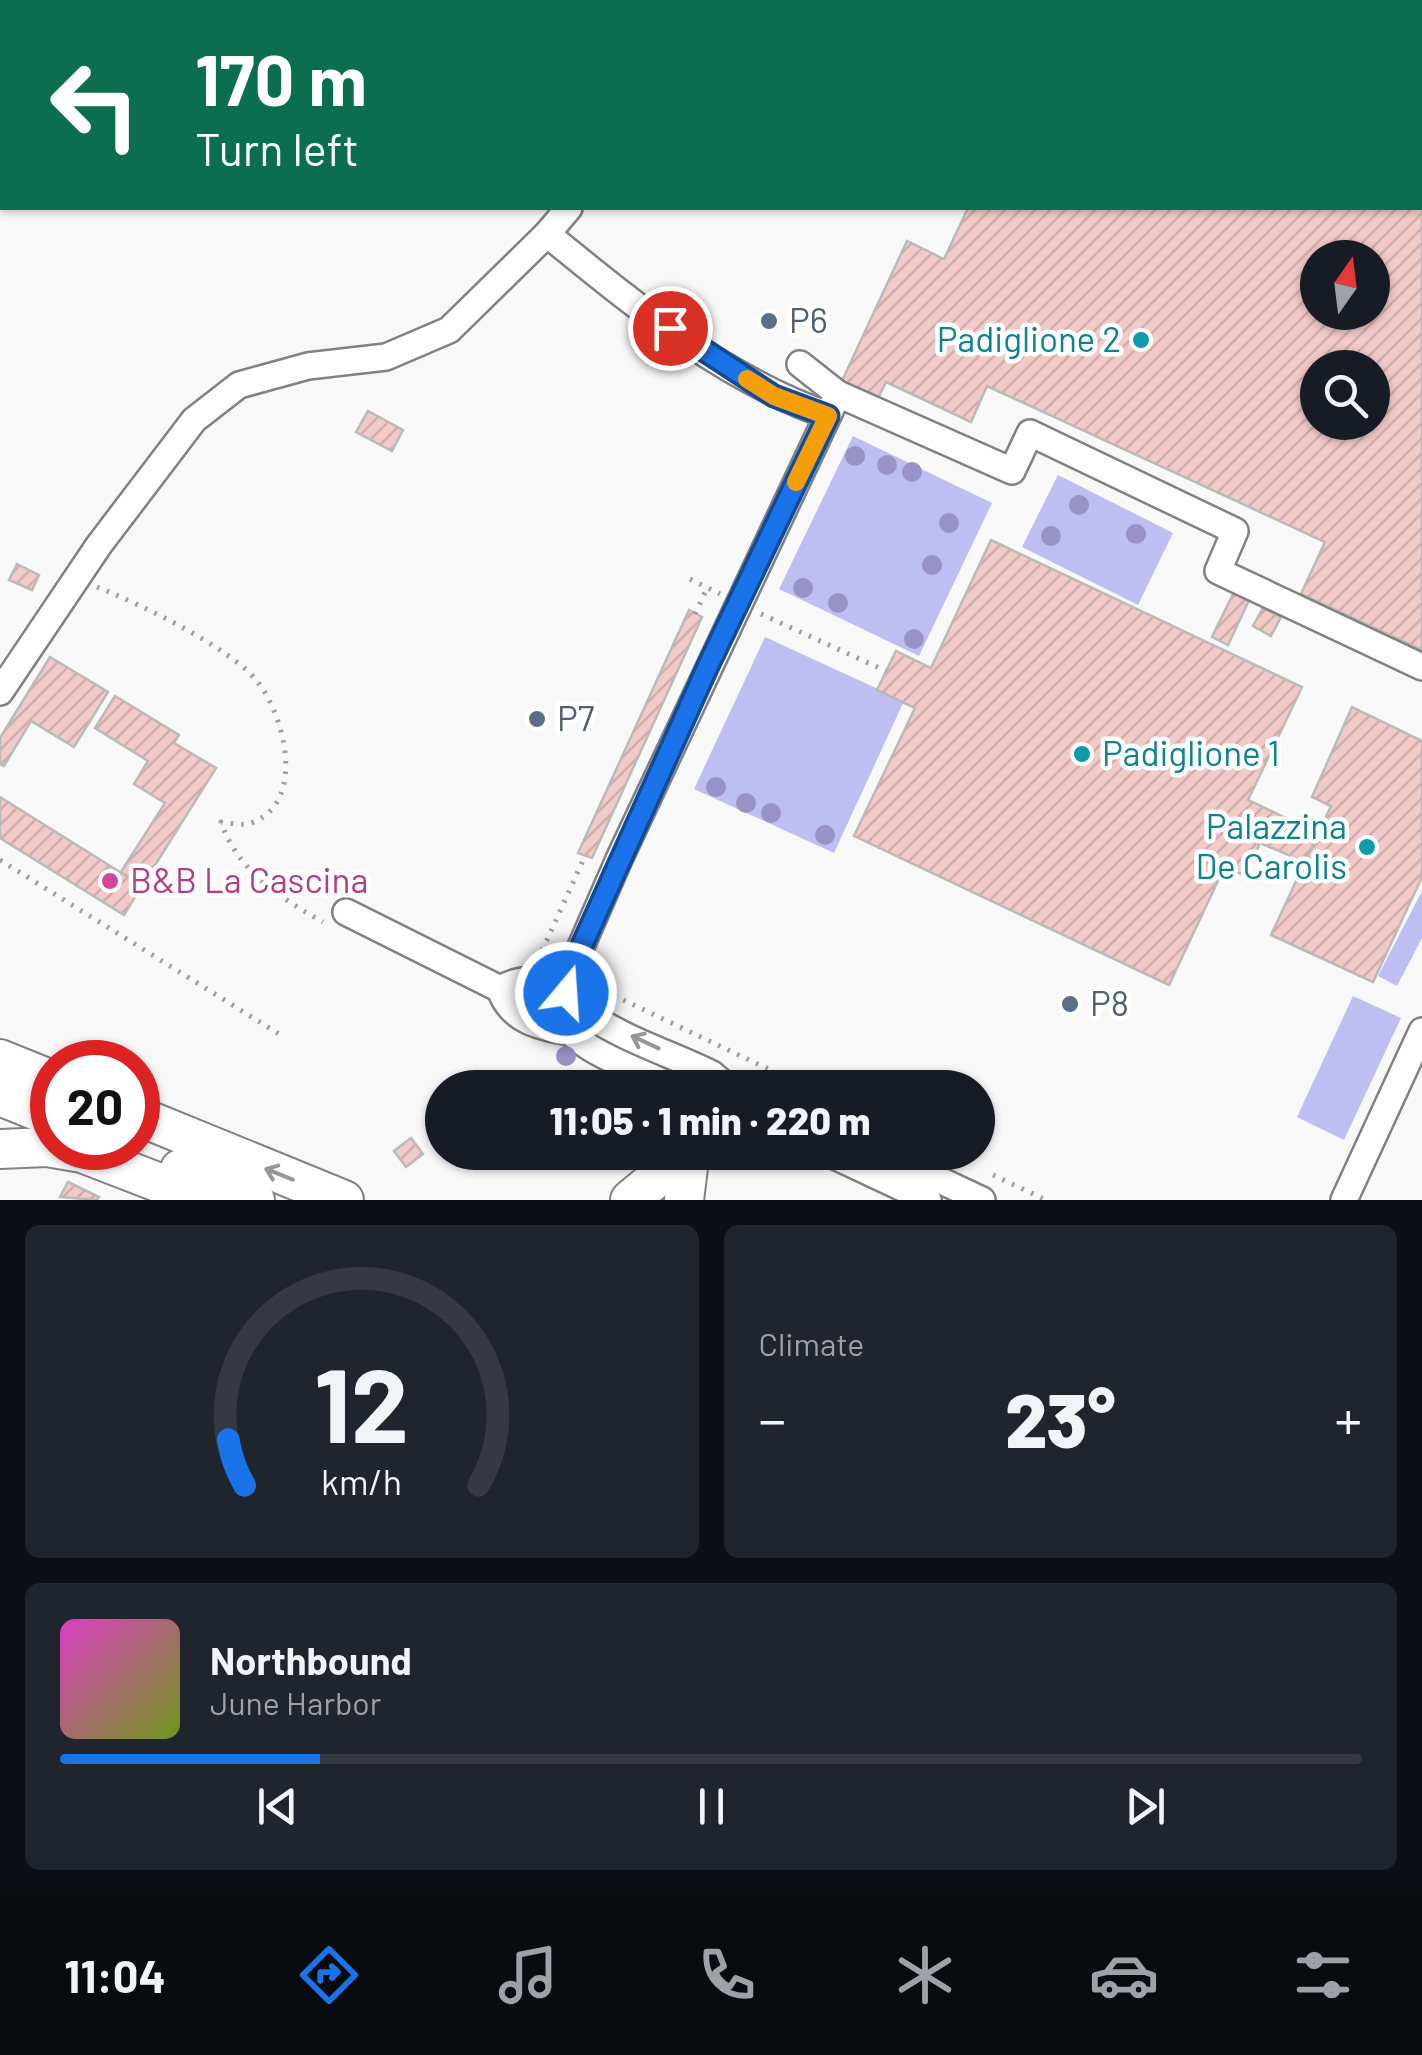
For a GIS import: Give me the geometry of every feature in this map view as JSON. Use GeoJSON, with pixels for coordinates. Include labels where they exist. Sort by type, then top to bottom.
{"type":"FeatureCollection","features":[{"type":"Feature","properties":{"kind":"highway"},"geometry":{"type":"LineString","coordinates":[[0,1059],[30,1071]]}},
{"type":"Feature","properties":{"kind":"highway"},"geometry":{"type":"LineString","coordinates":[[0,1096],[30,1108]]}},
{"type":"Feature","properties":{"kind":"highway"},"geometry":{"type":"LineString","coordinates":[[160,1125],[344,1200]]}},
{"type":"Feature","properties":{"kind":"highway"},"geometry":{"type":"LineString","coordinates":[[0,1149],[30,1148]]}},
{"type":"Feature","properties":{"kind":"highway"},"geometry":{"type":"LineString","coordinates":[[160,1170],[222,1192]]}},
{"type":"Feature","properties":{"kind":"highway"},"geometry":{"type":"LineString","coordinates":[[630,1200],[667,1170]]}},
{"type":"Feature","properties":{"kind":"highway"},"geometry":{"type":"LineString","coordinates":[[684,1200],[687,1170]]}},
{"type":"Feature","properties":{"kind":"street"},"geometry":{"type":"LineString","coordinates":[[0,692],[75,579],[194,420],[239,384],[308,366],[386,356],[449,330],[568,210]]}},
{"type":"Feature","properties":{"kind":"street"},"geometry":{"type":"LineString","coordinates":[[547,234],[620,295],[774,396],[833,405],[1012,471],[1030,433],[1235,531],[1218,571],[1422,667]]}},
{"type":"Feature","properties":{"kind":"street"},"geometry":{"type":"LineString","coordinates":[[800,364],[833,405]]}},
{"type":"Feature","properties":{"kind":"street"},"geometry":{"type":"LineString","coordinates":[[636,1070],[583,1045],[569,1032],[562,1018],[575,960],[833,405]]}},
{"type":"Feature","properties":{"kind":"street"},"geometry":{"type":"LineString","coordinates":[[337,918],[500,989],[505,1005],[524,1020],[569,1032]]}},
{"type":"Feature","properties":{"kind":"street"},"geometry":{"type":"LineString","coordinates":[[500,989],[516,981],[540,982],[566,993],[591,1017],[704,1070]]}},
{"type":"Feature","properties":{"kind":"street"},"geometry":{"type":"LineString","coordinates":[[1344,1200],[1422,1031]]}},
{"type":"Feature","properties":{"kind":"street"},"geometry":{"type":"LineString","coordinates":[[864,1170],[928,1200]]}},
{"type":"Feature","properties":{"kind":"street"},"geometry":{"type":"LineString","coordinates":[[918,1170],[982,1200]]}},
{"type":"Feature","properties":{"kind":"path"},"geometry":{"type":"LineString","coordinates":[[75,579],[133,602],[206,642],[258,682],[280,722],[287,756],[282,792],[271,811],[249,824],[220,822],[230,848],[278,896],[337,918]]}},
{"type":"Feature","properties":{"kind":"path"},"geometry":{"type":"LineString","coordinates":[[690,579],[886,671]]}},
{"type":"Feature","properties":{"kind":"path"},"geometry":{"type":"LineString","coordinates":[[695,614],[707,588]]}},
{"type":"Feature","properties":{"kind":"path"},"geometry":{"type":"LineString","coordinates":[[528,981],[585,856]]}},
{"type":"Feature","properties":{"kind":"path"},"geometry":{"type":"LineString","coordinates":[[0,860],[279,1034]]}},
{"type":"Feature","properties":{"kind":"path"},"geometry":{"type":"LineString","coordinates":[[575,960],[598,971],[607,990],[616,997],[770,1070]]}},
{"type":"Feature","properties":{"kind":"shaded area"},"geometry":{"type":"Polygon","coordinates":[[[853,436],[992,503],[919,656],[779,589],[853,436]]]}},
{"type":"Feature","properties":{"kind":"shaded area"},"geometry":{"type":"Polygon","coordinates":[[[1058,475],[1173,533],[1138,605],[1022,547],[1058,475]]]}},
{"type":"Feature","properties":{"kind":"shaded area"},"geometry":{"type":"Polygon","coordinates":[[[765,637],[904,701],[834,853],[694,789],[765,637]]]}},
{"type":"Feature","properties":{"kind":"shaded area"},"geometry":{"type":"Polygon","coordinates":[[[1422,891],[1422,938],[1397,986],[1378,976],[1422,891]]]}},
{"type":"Feature","properties":{"kind":"shaded area"},"geometry":{"type":"Polygon","coordinates":[[[1353,996],[1401,1018],[1344,1140],[1297,1117],[1353,996]]]}},
{"type":"Feature","properties":{"kind":"building","name":"Padiglione 2"},"geometry":{"type":"Polygon","coordinates":[[[967,210],[1422,210],[1422,650],[1301,594],[1325,542],[987,386],[971,422],[886,382],[878,398],[842,381],[907,241],[944,259],[967,210]]]}},
{"type":"Feature","properties":{"kind":"building"},"geometry":{"type":"Polygon","coordinates":[[[368,411],[403,430],[392,451],[356,432],[368,411]]]}},
{"type":"Feature","properties":{"kind":"building","name":"Padiglione 1"},"geometry":{"type":"Polygon","coordinates":[[[991,540],[1302,687],[1248,800],[1318,833],[1305,862],[1260,843],[1245,876],[1225,866],[1169,985],[854,836],[915,708],[877,690],[896,651],[931,668],[991,540]]]}},
{"type":"Feature","properties":{"kind":"building"},"geometry":{"type":"Polygon","coordinates":[[[17,564],[39,575],[32,590],[9,580],[17,564]]]}},
{"type":"Feature","properties":{"kind":"building"},"geometry":{"type":"Polygon","coordinates":[[[1235,590],[1250,598],[1228,645],[1212,637],[1235,590]]]}},
{"type":"Feature","properties":{"kind":"building"},"geometry":{"type":"Polygon","coordinates":[[[1263,608],[1281,617],[1271,636],[1253,626],[1263,608]]]}},
{"type":"Feature","properties":{"kind":"building"},"geometry":{"type":"Polygon","coordinates":[[[689,610],[702,617],[592,858],[578,853],[689,610]]]}},
{"type":"Feature","properties":{"kind":"building"},"geometry":{"type":"Polygon","coordinates":[[[50,657],[108,692],[74,747],[31,721],[4,766],[0,764],[0,738],[50,657]]]}},
{"type":"Feature","properties":{"kind":"building"},"geometry":{"type":"Polygon","coordinates":[[[115,696],[179,735],[174,743],[216,768],[142,886],[121,872],[165,803],[134,784],[148,761],[95,728],[115,696]]]}},
{"type":"Feature","properties":{"kind":"building","name":"Palazzina De Carolis"},"geometry":{"type":"Polygon","coordinates":[[[1352,707],[1422,741],[1422,877],[1373,982],[1271,935],[1331,806],[1312,797],[1352,707]]]}},
{"type":"Feature","properties":{"kind":"building"},"geometry":{"type":"Polygon","coordinates":[[[0,797],[142,886],[124,915],[0,838],[0,797]]]}},
{"type":"Feature","properties":{"kind":"building"},"geometry":{"type":"Polygon","coordinates":[[[411,1138],[423,1154],[406,1167],[394,1151],[411,1138]]]}},
{"type":"Feature","properties":{"kind":"building"},"geometry":{"type":"Polygon","coordinates":[[[68,1182],[99,1197],[60,1197],[68,1182]]]}},
{"type":"Feature","properties":{"kind":"slow traffic"},"geometry":{"type":"LineString","coordinates":[[747,379],[774,396],[828,416],[796,482]]}},
{"type":"Feature","properties":{"kind":"place","name":"P6"},"geometry":{"type":"Point","coordinates":[769,321]}},
{"type":"Feature","properties":{"kind":"place","name":"Padiglione 2"},"geometry":{"type":"Point","coordinates":[1141,340]}},
{"type":"Feature","properties":{"kind":"place","name":"P7"},"geometry":{"type":"Point","coordinates":[537,719]}},
{"type":"Feature","properties":{"kind":"place","name":"Padiglione 1"},"geometry":{"type":"Point","coordinates":[1082,754]}},
{"type":"Feature","properties":{"kind":"place","name":"Palazzina De Carolis"},"geometry":{"type":"Point","coordinates":[1367,847]}},
{"type":"Feature","properties":{"kind":"place","name":"B&B La Cascina"},"geometry":{"type":"Point","coordinates":[110,881]}},
{"type":"Feature","properties":{"kind":"place","name":"P8"},"geometry":{"type":"Point","coordinates":[1070,1004]}},
{"type":"Feature","properties":{"kind":"route"},"geometry":{"type":"LineString","coordinates":[[566,993],[569,974],[620,857],[828,416],[774,396],[670,328]]}}]}
